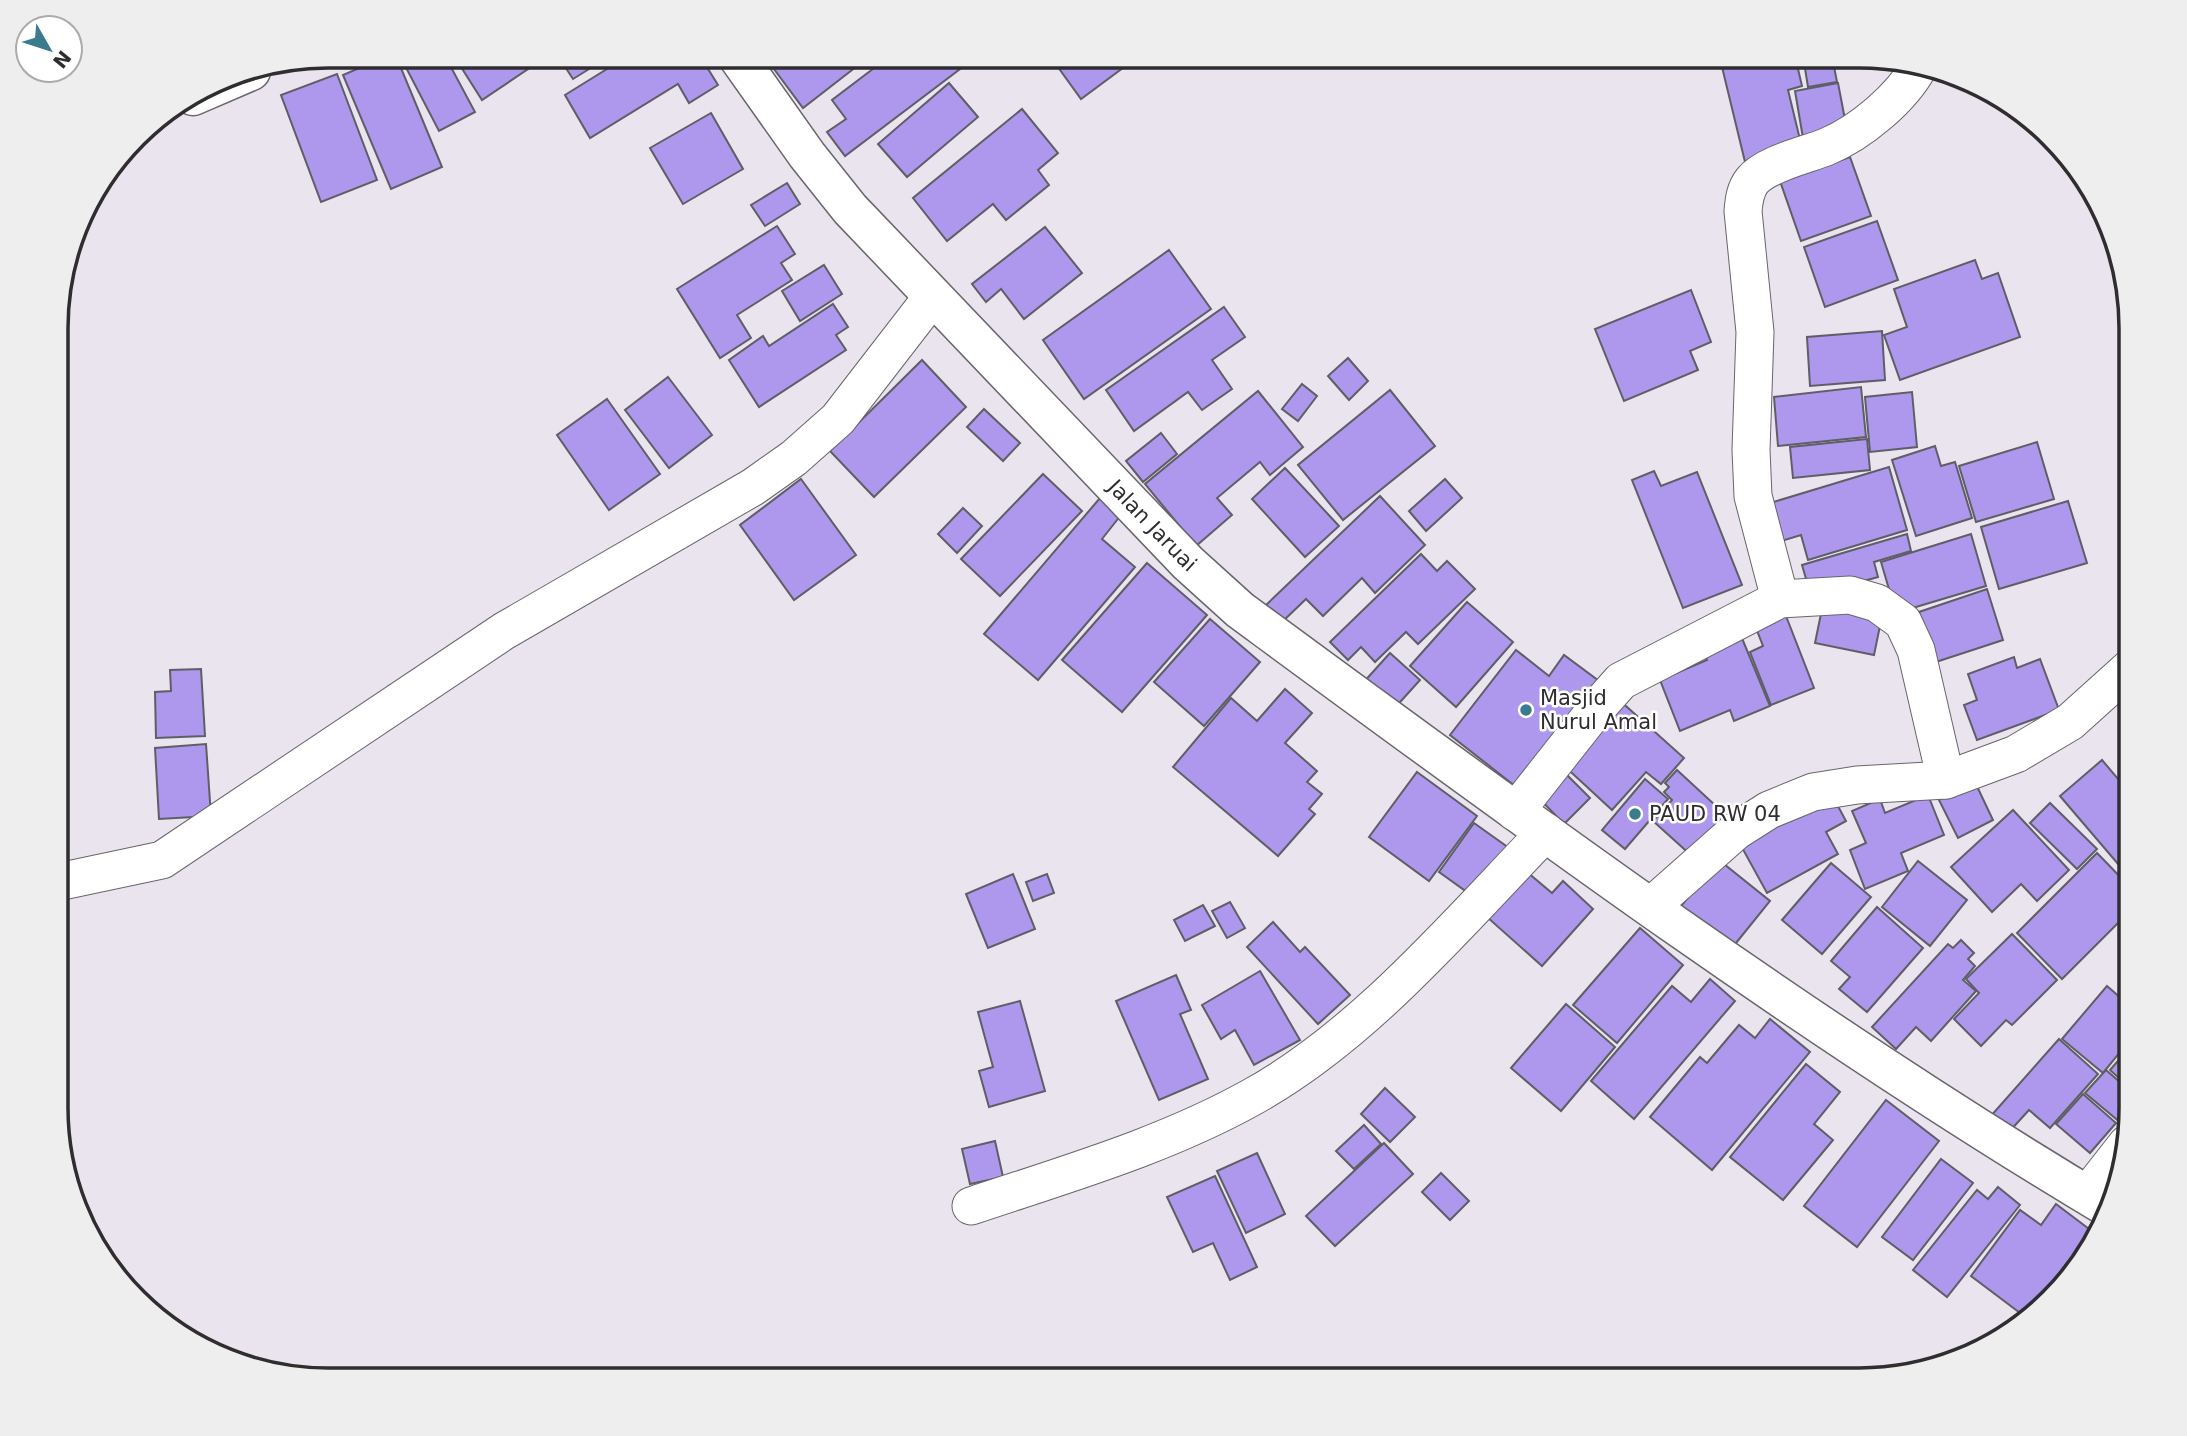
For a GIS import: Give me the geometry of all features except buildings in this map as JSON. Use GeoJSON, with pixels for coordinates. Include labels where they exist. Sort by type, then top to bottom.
{"type":"FeatureCollection","features":[{"type":"Feature","properties":{"kind":"main road","name":"Jalan Jaruai"},"geometry":{"type":"LineString","coordinates":[[745,68],[842,199],[1188,563],[1240,610],[1650,907],[1953,1113],[2099,1202]]}},
{"type":"Feature","properties":{"kind":"street"},"geometry":{"type":"LineString","coordinates":[[1780,599],[1753,496],[1751,450],[1755,332],[1743,211],[1744,195],[1753,179],[1770,168],[1857,131],[1891,102],[1913,74]]}},
{"type":"Feature","properties":{"kind":"street"},"geometry":{"type":"LineString","coordinates":[[68,879],[162,860],[504,631],[753,487],[794,458],[838,419],[933,296]]}},
{"type":"Feature","properties":{"kind":"street"},"geometry":{"type":"LineString","coordinates":[[971,1206],[1164,1140],[1253,1097],[1335,1042],[1405,979],[1531,822],[1597,708],[1621,681],[1780,599],[1850,595],[1877,603],[1903,622],[1916,650],[1946,780]]}},
{"type":"Feature","properties":{"kind":"street"},"geometry":{"type":"LineString","coordinates":[[1650,907],[1735,831],[1769,810],[1813,792],[1857,785],[1946,780],[2016,754],[2070,722],[2119,678]]}},
{"type":"Feature","properties":{"kind":"place","name":"Masjid Nurul Amal"},"geometry":{"type":"Point","coordinates":[1526,710]}},
{"type":"Feature","properties":{"kind":"place","name":"PAUD RW 04"},"geometry":{"type":"Point","coordinates":[1635,814]}}]}
